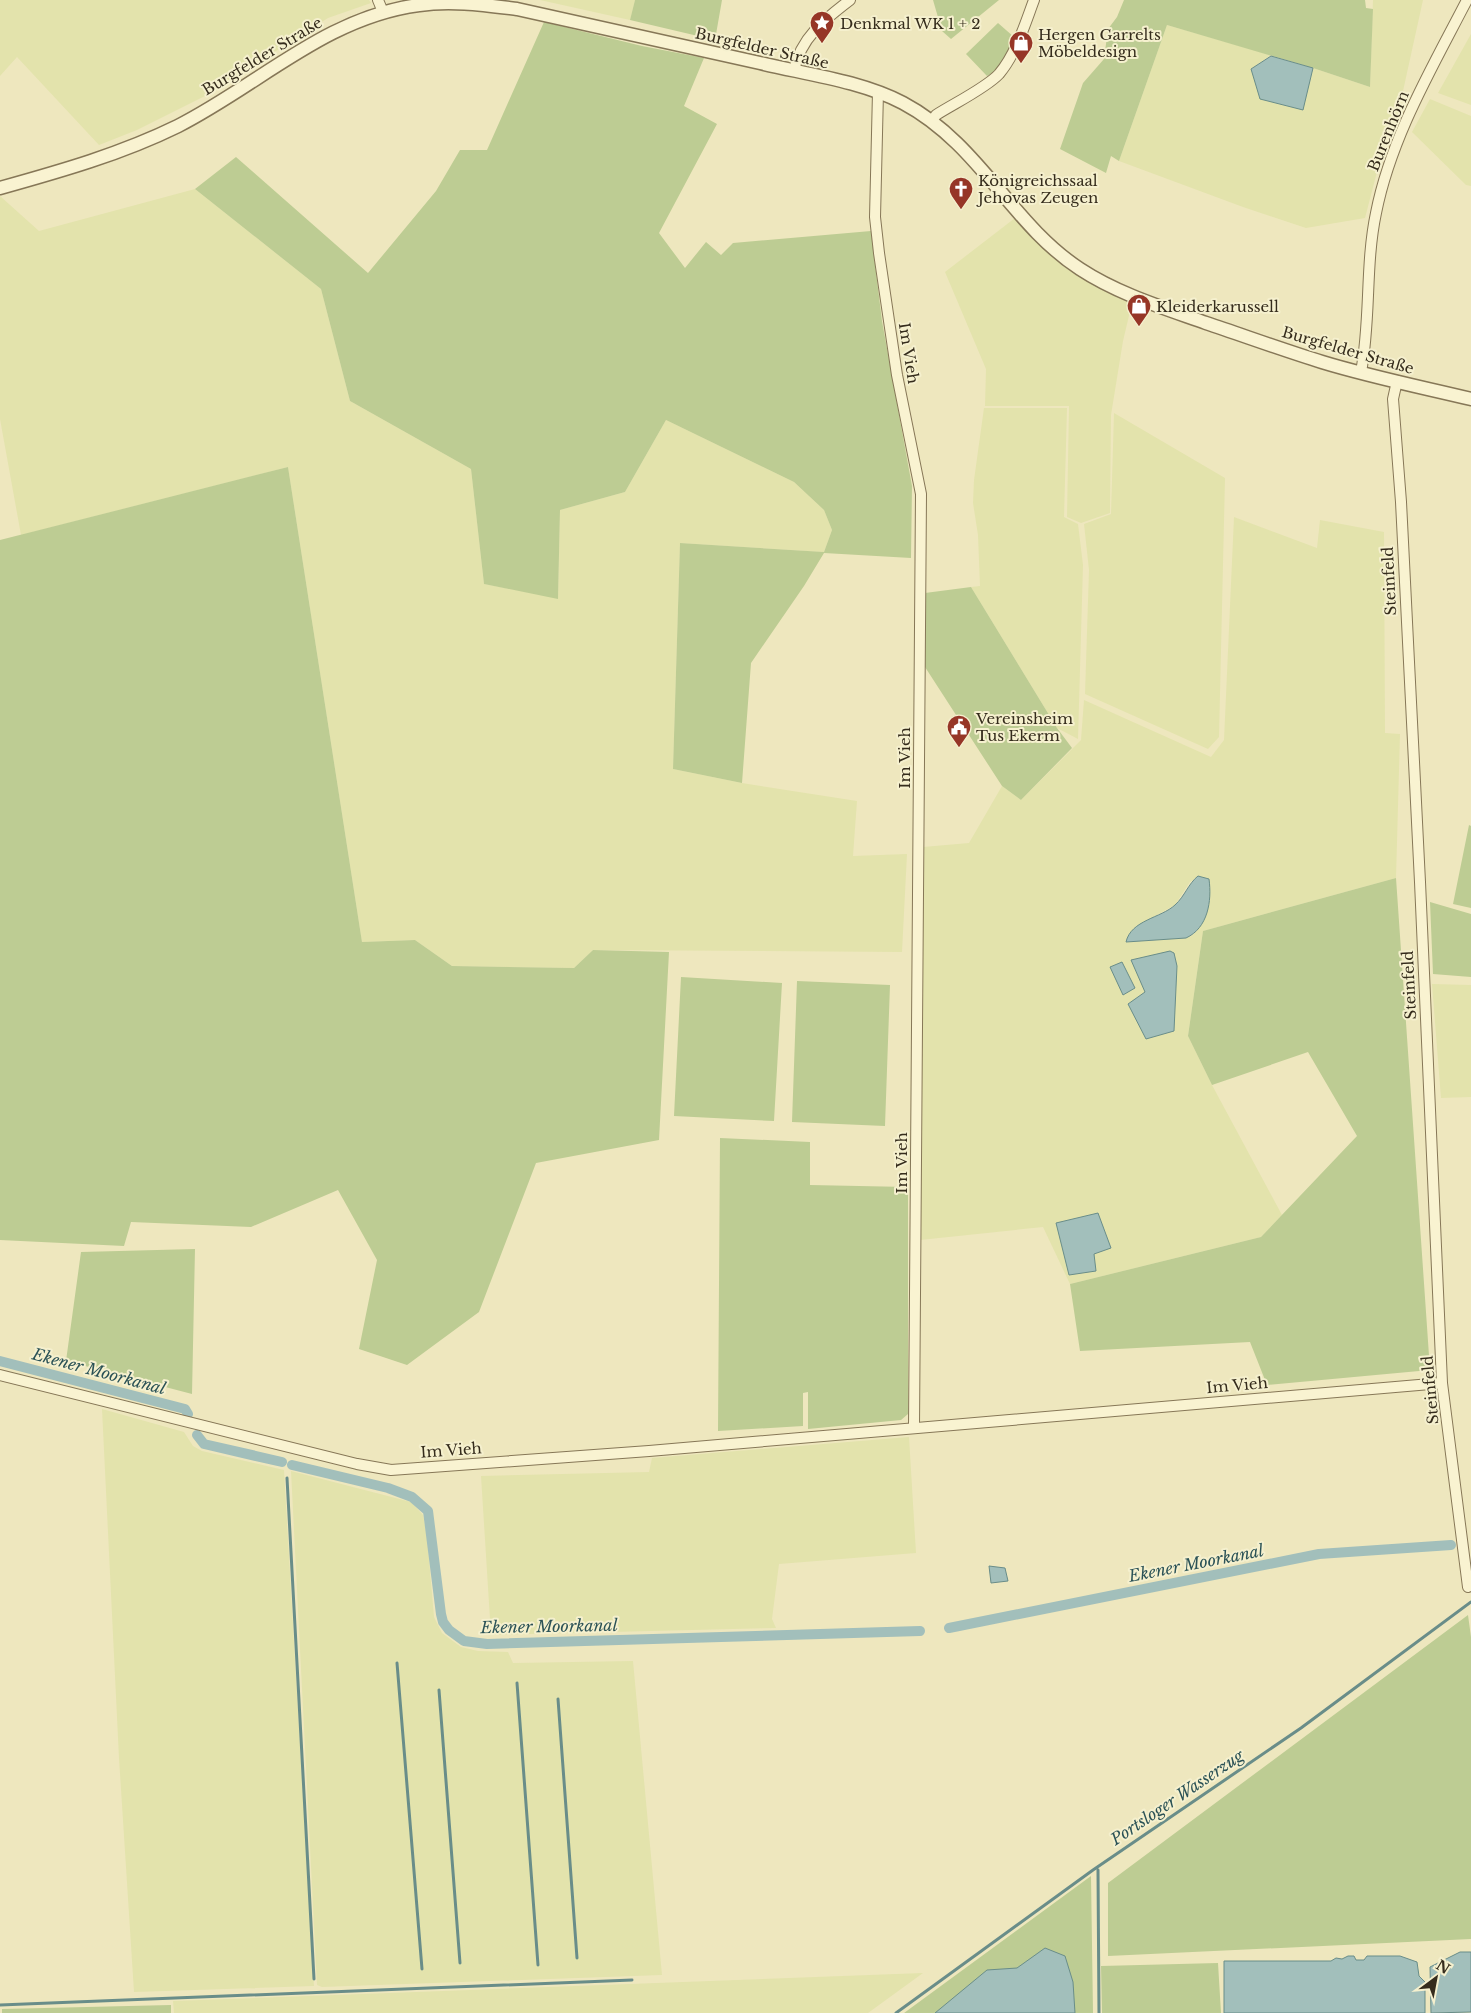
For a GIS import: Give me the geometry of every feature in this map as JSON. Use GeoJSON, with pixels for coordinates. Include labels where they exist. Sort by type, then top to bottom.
{"type":"FeatureCollection","features":[{"type":"Feature","properties":{"kind":"street"},"geometry":{"type":"LineString","coordinates":[[378,0],[383,12]]}},
{"type":"Feature","properties":{"kind":"street"},"geometry":{"type":"LineString","coordinates":[[794,71],[802,47],[813,31],[850,0]]}},
{"type":"Feature","properties":{"kind":"street"},"geometry":{"type":"LineString","coordinates":[[932,121],[936,115],[988,83],[998,74],[1024,28],[1034,0]]}},
{"type":"Feature","properties":{"kind":"street","name":"Burenhörn"},"geometry":{"type":"LineString","coordinates":[[1361,372],[1373,226],[1390,159],[1410,112],[1467,0]]}},
{"type":"Feature","properties":{"kind":"street","name":"Burgfelder Straße"},"geometry":{"type":"LineString","coordinates":[[0,188],[77,167],[145,142],[180,125],[327,35],[354,22],[383,12],[421,4],[483,5],[517,9],[794,71],[878,92],[902,103],[932,121],[974,160],[1051,245],[1080,269],[1128,293],[1180,314],[1324,362],[1471,400]]}},
{"type":"Feature","properties":{"kind":"street","name":"Im Vieh"},"geometry":{"type":"LineString","coordinates":[[878,92],[875,217],[878,253],[897,375],[920,494],[914,1427]]}},
{"type":"Feature","properties":{"kind":"street","name":"Steinfeld"},"geometry":{"type":"LineString","coordinates":[[1397,381],[1393,399],[1401,502],[1420,882],[1442,1383],[1468,1587]]}},
{"type":"Feature","properties":{"kind":"street","name":"Im Vieh"},"geometry":{"type":"LineString","coordinates":[[0,1375],[357,1464],[391,1470],[649,1451],[1442,1383]]}},
{"type":"Feature","properties":{"kind":"green space"},"geometry":{"type":"Polygon","coordinates":[[[0,0],[369,0],[371,3],[328,18],[207,95],[137,130],[99,145],[17,57],[0,76],[0,0]]]}},
{"type":"Feature","properties":{"kind":"green space"},"geometry":{"type":"Polygon","coordinates":[[[540,0],[635,0],[630,20],[540,0]]]}},
{"type":"Feature","properties":{"kind":"green space"},"geometry":{"type":"Polygon","coordinates":[[[635,0],[722,0],[715,40],[630,20],[635,0]]]}},
{"type":"Feature","properties":{"kind":"green space"},"geometry":{"type":"Polygon","coordinates":[[[933,0],[999,0],[951,39],[942,31],[933,0]]]}},
{"type":"Feature","properties":{"kind":"green space"},"geometry":{"type":"Polygon","coordinates":[[[1124,0],[1365,0],[1366,8],[1373,9],[1370,87],[1313,68],[1167,25],[1119,161],[1111,156],[1106,173],[1060,149],[1083,83],[1104,59],[1108,29],[1117,17],[1124,0]]]}},
{"type":"Feature","properties":{"kind":"green space"},"geometry":{"type":"Polygon","coordinates":[[[1373,0],[1423,0],[1394,132],[1385,141],[1365,218],[1306,228],[1119,161],[1167,25],[1271,55],[1251,69],[1302,110],[1313,68],[1370,87],[1373,0]]]}},
{"type":"Feature","properties":{"kind":"green space"},"geometry":{"type":"Polygon","coordinates":[[[544,22],[642,46],[704,58],[684,106],[717,124],[659,233],[685,268],[706,242],[721,255],[733,243],[871,231],[882,321],[912,486],[911,558],[824,553],[804,586],[751,663],[742,783],[673,769],[680,543],[824,552],[832,530],[824,510],[794,482],[666,420],[625,492],[560,510],[558,599],[484,584],[471,469],[350,401],[321,289],[195,189],[236,157],[368,273],[436,191],[460,150],[487,150],[544,22]]]}},
{"type":"Feature","properties":{"kind":"green space"},"geometry":{"type":"Polygon","coordinates":[[[998,23],[1014,37],[1000,65],[987,76],[966,54],[998,23]]]}},
{"type":"Feature","properties":{"kind":"green space"},"geometry":{"type":"Polygon","coordinates":[[[1471,34],[1471,105],[1438,93],[1471,34]]]}},
{"type":"Feature","properties":{"kind":"green space"},"geometry":{"type":"Polygon","coordinates":[[[1430,99],[1471,116],[1471,186],[1466,185],[1412,132],[1430,99]]]}},
{"type":"Feature","properties":{"kind":"green space"},"geometry":{"type":"Polygon","coordinates":[[[195,189],[321,289],[350,401],[471,469],[484,584],[558,598],[560,510],[625,492],[666,420],[794,482],[824,510],[832,530],[824,552],[680,543],[673,769],[742,783],[857,801],[853,856],[907,854],[902,952],[593,950],[574,968],[452,966],[415,940],[362,942],[288,467],[21,535],[0,419],[0,196],[39,231],[195,189]]]}},
{"type":"Feature","properties":{"kind":"green space"},"geometry":{"type":"Polygon","coordinates":[[[1015,218],[1052,255],[1077,275],[1132,303],[1123,341],[1111,415],[1110,513],[1081,523],[1067,517],[1069,406],[985,406],[986,369],[945,272],[1015,218]]]}},
{"type":"Feature","properties":{"kind":"green space"},"geometry":{"type":"Polygon","coordinates":[[[984,408],[1067,408],[1064,517],[1078,524],[1083,565],[1078,739],[1057,728],[971,587],[980,586],[978,535],[973,503],[974,480],[984,408]]]}},
{"type":"Feature","properties":{"kind":"green space"},"geometry":{"type":"Polygon","coordinates":[[[1114,413],[1225,478],[1219,737],[1208,749],[1085,694],[1089,570],[1084,524],[1111,514],[1114,413]]]}},
{"type":"Feature","properties":{"kind":"green space"},"geometry":{"type":"Polygon","coordinates":[[[288,467],[362,942],[415,940],[452,966],[574,968],[593,950],[669,952],[659,1140],[536,1163],[479,1312],[407,1365],[359,1349],[377,1260],[338,1190],[251,1227],[131,1222],[124,1246],[0,1240],[0,540],[288,467]]]}},
{"type":"Feature","properties":{"kind":"green space"},"geometry":{"type":"Polygon","coordinates":[[[1234,517],[1317,548],[1320,520],[1384,532],[1385,733],[1400,734],[1396,878],[1203,931],[1188,1036],[1212,1085],[1282,1215],[1261,1237],[1070,1284],[1043,1227],[920,1240],[923,847],[969,843],[1002,786],[1021,800],[1081,740],[1084,700],[1211,757],[1224,740],[1234,517]],[[1197,877],[1190,882],[1175,905],[1135,927],[1126,942],[1186,938],[1193,935],[1209,879],[1197,877]],[[1174,953],[1145,992],[1129,1004],[1146,1039],[1174,1031],[1177,966],[1174,953]],[[1098,1214],[1094,1254],[1111,1248],[1098,1214]]]}},
{"type":"Feature","properties":{"kind":"green space"},"geometry":{"type":"Polygon","coordinates":[[[971,587],[1057,728],[1072,748],[1021,800],[1002,786],[925,667],[925,593],[971,587]]]}},
{"type":"Feature","properties":{"kind":"green space"},"geometry":{"type":"Polygon","coordinates":[[[1469,825],[1471,826],[1471,908],[1453,904],[1469,825]]]}},
{"type":"Feature","properties":{"kind":"green space"},"geometry":{"type":"Polygon","coordinates":[[[1396,878],[1430,1370],[1267,1385],[1250,1342],[1080,1351],[1070,1284],[1261,1237],[1357,1136],[1308,1052],[1212,1085],[1188,1036],[1203,931],[1396,878]]]}},
{"type":"Feature","properties":{"kind":"green space"},"geometry":{"type":"Polygon","coordinates":[[[1430,902],[1471,914],[1471,977],[1433,974],[1430,902]]]}},
{"type":"Feature","properties":{"kind":"green space"},"geometry":{"type":"Polygon","coordinates":[[[681,977],[782,983],[774,1121],[674,1116],[681,977]]]}},
{"type":"Feature","properties":{"kind":"green space"},"geometry":{"type":"Polygon","coordinates":[[[797,981],[890,985],[885,1126],[792,1122],[797,981]]]}},
{"type":"Feature","properties":{"kind":"green space"},"geometry":{"type":"Polygon","coordinates":[[[1432,984],[1471,985],[1471,1097],[1441,1098],[1432,984]]]}},
{"type":"Feature","properties":{"kind":"green space"},"geometry":{"type":"Polygon","coordinates":[[[720,1138],[810,1142],[810,1185],[908,1187],[908,1414],[901,1420],[808,1429],[808,1392],[803,1393],[803,1426],[718,1431],[720,1138]]]}},
{"type":"Feature","properties":{"kind":"green space"},"geometry":{"type":"Polygon","coordinates":[[[195,1249],[192,1394],[66,1361],[81,1252],[195,1249]]]}},
{"type":"Feature","properties":{"kind":"green space"},"geometry":{"type":"Polygon","coordinates":[[[102,1409],[184,1432],[193,1446],[202,1451],[284,1470],[314,1986],[134,1992],[119,1758],[102,1409]]]}},
{"type":"Feature","properties":{"kind":"green space"},"geometry":{"type":"Polygon","coordinates":[[[909,1437],[916,1553],[779,1564],[772,1619],[776,1628],[491,1635],[481,1476],[649,1472],[652,1458],[909,1437]]]}},
{"type":"Feature","properties":{"kind":"green space"},"geometry":{"type":"Polygon","coordinates":[[[291,1471],[411,1502],[423,1515],[427,1536],[434,1617],[442,1633],[461,1647],[478,1651],[508,1652],[513,1663],[633,1661],[662,1975],[322,1987],[317,1985],[291,1471]]]}},
{"type":"Feature","properties":{"kind":"green space"},"geometry":{"type":"Polygon","coordinates":[[[1468,1615],[1471,1637],[1471,1939],[1108,1956],[1108,1883],[1468,1615]]]}},
{"type":"Feature","properties":{"kind":"green space"},"geometry":{"type":"Polygon","coordinates":[[[1091,1876],[1093,2013],[904,2013],[1091,1876]]]}},
{"type":"Feature","properties":{"kind":"green space"},"geometry":{"type":"Polygon","coordinates":[[[1218,1963],[1221,2013],[1102,2013],[1101,1966],[1218,1963]]]}},
{"type":"Feature","properties":{"kind":"green space"},"geometry":{"type":"Polygon","coordinates":[[[923,1973],[868,2013],[174,2013],[173,2001],[923,1973]]]}},
{"type":"Feature","properties":{"kind":"green space"},"geometry":{"type":"Polygon","coordinates":[[[171,2005],[171,2013],[2,2013],[2,2009],[171,2005]]]}},
{"type":"Feature","properties":{"kind":"water"},"geometry":{"type":"Polygon","coordinates":[[[1271,56],[1313,68],[1303,110],[1260,99],[1251,69],[1271,56]]]}},
{"type":"Feature","properties":{"kind":"water"},"geometry":{"type":"Polygon","coordinates":[[[1198,876],[1209,879],[1210,887],[1207,913],[1199,928],[1186,938],[1126,942],[1129,935],[1140,924],[1175,905],[1198,876]]]}},
{"type":"Feature","properties":{"kind":"water"},"geometry":{"type":"Polygon","coordinates":[[[1170,951],[1174,953],[1177,966],[1174,1031],[1146,1039],[1128,1004],[1145,992],[1131,960],[1170,951]]]}},
{"type":"Feature","properties":{"kind":"water"},"geometry":{"type":"Polygon","coordinates":[[[1122,962],[1135,988],[1123,995],[1110,967],[1122,962]]]}},
{"type":"Feature","properties":{"kind":"water"},"geometry":{"type":"Polygon","coordinates":[[[1098,1213],[1111,1248],[1094,1254],[1096,1271],[1069,1275],[1056,1223],[1098,1213]]]}},
{"type":"Feature","properties":{"kind":"water"},"geometry":{"type":"Polygon","coordinates":[[[989,1566],[1005,1568],[1008,1581],[991,1583],[989,1566]]]}},
{"type":"Feature","properties":{"kind":"water"},"geometry":{"type":"Polygon","coordinates":[[[1045,1948],[1065,1956],[1073,1982],[1075,2013],[935,2013],[987,1970],[1017,1968],[1045,1948]]]}},
{"type":"Feature","properties":{"kind":"water"},"geometry":{"type":"Polygon","coordinates":[[[1460,1952],[1471,1952],[1471,2012],[1431,2013],[1430,1967],[1460,1952]]]}},
{"type":"Feature","properties":{"kind":"water"},"geometry":{"type":"Polygon","coordinates":[[[1354,1956],[1356,1960],[1364,1960],[1367,1956],[1400,1956],[1417,1962],[1419,1976],[1425,1982],[1425,2013],[1224,2013],[1224,1961],[1331,1961],[1354,1956]]]}},
{"type":"Feature","properties":{"kind":"waterway","name":"Ekener Moorkanal"},"geometry":{"type":"LineString","coordinates":[[0,1361],[185,1409],[188,1414]]}},
{"type":"Feature","properties":{"kind":"waterway","name":"Ekener Moorkanal"},"geometry":{"type":"LineString","coordinates":[[197,1435],[204,1444],[282,1462]]}},
{"type":"Feature","properties":{"kind":"waterway","name":"Ekener Moorkanal"},"geometry":{"type":"LineString","coordinates":[[292,1465],[388,1488],[412,1497],[428,1511],[443,1622],[449,1630],[464,1641],[487,1644],[920,1631]]}},
{"type":"Feature","properties":{"kind":"waterway"},"geometry":{"type":"LineString","coordinates":[[287,1478],[314,1979]]}},
{"type":"Feature","properties":{"kind":"waterway","name":"Ekener Moorkanal"},"geometry":{"type":"LineString","coordinates":[[949,1628],[1319,1554],[1451,1545]]}},
{"type":"Feature","properties":{"kind":"waterway","name":"Portsloger Wasserzug"},"geometry":{"type":"LineString","coordinates":[[896,2013],[1093,1870],[1301,1728],[1471,1602]]}},
{"type":"Feature","properties":{"kind":"waterway"},"geometry":{"type":"LineString","coordinates":[[397,1663],[422,1969]]}},
{"type":"Feature","properties":{"kind":"waterway"},"geometry":{"type":"LineString","coordinates":[[517,1683],[538,1965]]}},
{"type":"Feature","properties":{"kind":"waterway"},"geometry":{"type":"LineString","coordinates":[[439,1690],[460,1963]]}},
{"type":"Feature","properties":{"kind":"waterway"},"geometry":{"type":"LineString","coordinates":[[558,1699],[577,1958]]}},
{"type":"Feature","properties":{"kind":"waterway"},"geometry":{"type":"LineString","coordinates":[[1098,1870],[1099,2013]]}},
{"type":"Feature","properties":{"kind":"waterway"},"geometry":{"type":"LineString","coordinates":[[0,2005],[632,1980]]}},
{"type":"Feature","properties":{"kind":"place","name":"Denkmal WK 1 + 2"},"geometry":{"type":"Point","coordinates":[822,44]}},
{"type":"Feature","properties":{"kind":"place","name":"Hergen Garrelts Möbeldesign"},"geometry":{"type":"Point","coordinates":[1021,64]}},
{"type":"Feature","properties":{"kind":"place","name":"Königreichssaal Jehovas Zeugen"},"geometry":{"type":"Point","coordinates":[961,210]}},
{"type":"Feature","properties":{"kind":"place","name":"Kleiderkarussell"},"geometry":{"type":"Point","coordinates":[1139,327]}},
{"type":"Feature","properties":{"kind":"place","name":"Vereinsheim Tus Ekerm"},"geometry":{"type":"Point","coordinates":[959,748]}}]}
